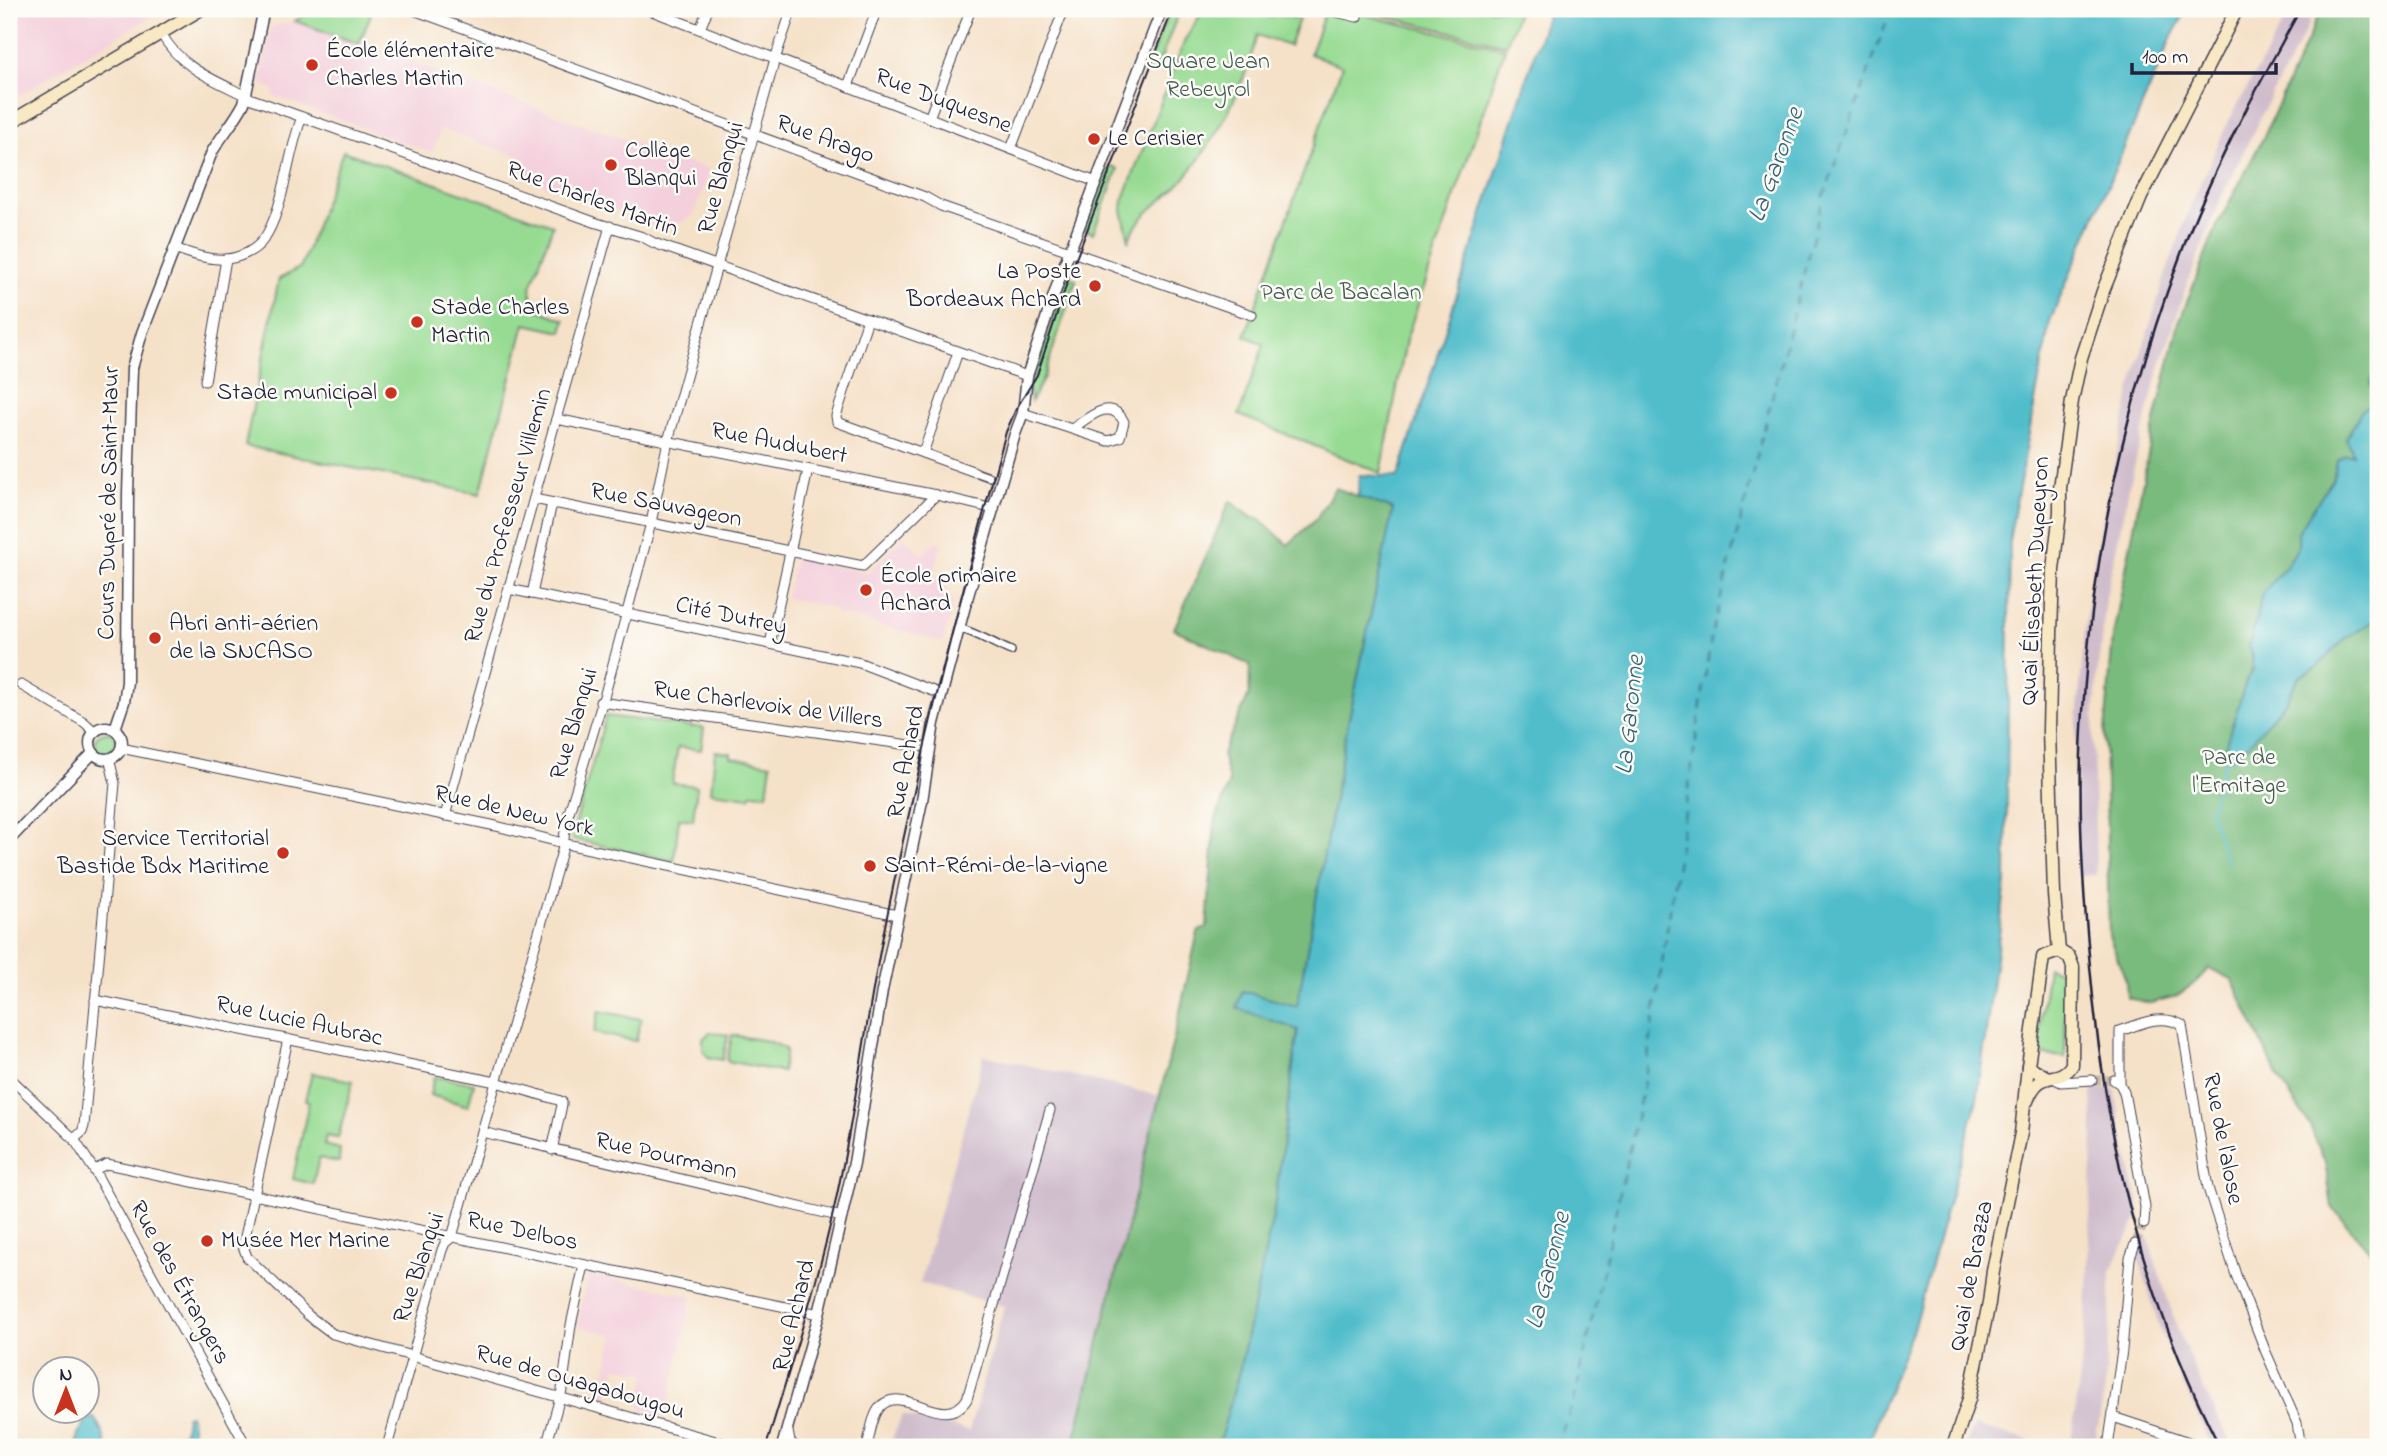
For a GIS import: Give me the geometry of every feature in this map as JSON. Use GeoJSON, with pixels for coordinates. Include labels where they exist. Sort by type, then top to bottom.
{"type":"FeatureCollection","features":[{"type":"Feature","properties":{"kind":"main road"},"geometry":{"type":"LineString","coordinates":[[9,123],[201,9]]}},
{"type":"Feature","properties":{"kind":"main road","name":"Quai Élisabeth Dupeyron"},"geometry":{"type":"LineString","coordinates":[[2059,951],[2054,894],[2049,730],[2053,570],[2065,440],[2081,358],[2141,197],[2237,9]]}},
{"type":"Feature","properties":{"kind":"main road"},"geometry":{"type":"LineString","coordinates":[[2028,1066],[2049,1077],[2063,1074],[2072,1065],[2073,967],[2069,957],[2059,951]]}},
{"type":"Feature","properties":{"kind":"main road","name":"Quai de Brazza"},"geometry":{"type":"LineString","coordinates":[[1953,1447],[1976,1370],[2023,1110],[2043,957],[2059,951]]}},
{"type":"Feature","properties":{"kind":"main road","name":"Quai de Brazza"},"geometry":{"type":"LineString","coordinates":[[2023,1110],[2033,1087],[2049,1077]]}},
{"type":"Feature","properties":{"kind":"street","name":"Cours Dupré de Saint-Maur"},"geometry":{"type":"LineString","coordinates":[[114,729],[124,702],[128,672],[130,381],[135,355],[212,152],[238,114],[246,96],[264,9]]}},
{"type":"Feature","properties":{"kind":"street","name":"Rue Arago"},"geometry":{"type":"LineString","coordinates":[[411,9],[925,197],[941,206],[1252,315]]}},
{"type":"Feature","properties":{"kind":"street","name":"Rue Duquesne"},"geometry":{"type":"LineString","coordinates":[[647,9],[1096,182]]}},
{"type":"Feature","properties":{"kind":"street"},"geometry":{"type":"LineString","coordinates":[[700,29],[708,9]]}},
{"type":"Feature","properties":{"kind":"street","name":"Rue Blanqui"},"geometry":{"type":"LineString","coordinates":[[387,1447],[442,1250],[452,1237],[482,1132],[563,843],[564,828],[651,523],[668,441],[775,59],[792,9]]}},
{"type":"Feature","properties":{"kind":"street"},"geometry":{"type":"LineString","coordinates":[[848,86],[877,9]]}},
{"type":"Feature","properties":{"kind":"street"},"geometry":{"type":"LineString","coordinates":[[929,118],[971,9]]}},
{"type":"Feature","properties":{"kind":"street"},"geometry":{"type":"LineString","coordinates":[[1011,149],[1064,9]]}},
{"type":"Feature","properties":{"kind":"street","name":"Rue Achard"},"geometry":{"type":"LineString","coordinates":[[782,1447],[819,1314],[859,1141],[882,991],[941,694],[1023,413],[1027,376],[1069,251],[1163,9]]}},
{"type":"Feature","properties":{"kind":"street"},"geometry":{"type":"LineString","coordinates":[[1323,9],[1357,17]]}},
{"type":"Feature","properties":{"kind":"street","name":"Rue Charles Martin"},"geometry":{"type":"LineString","coordinates":[[162,33],[168,45],[198,73],[246,96],[1027,376]]}},
{"type":"Feature","properties":{"kind":"street"},"geometry":{"type":"LineString","coordinates":[[174,248],[226,259],[251,251],[264,238],[273,222],[302,117]]}},
{"type":"Feature","properties":{"kind":"street","name":"Rue du Professeur Villemin"},"geometry":{"type":"LineString","coordinates":[[445,816],[610,226]]}},
{"type":"Feature","properties":{"kind":"street"},"geometry":{"type":"LineString","coordinates":[[205,381],[226,259]]}},
{"type":"Feature","properties":{"kind":"street"},"geometry":{"type":"LineString","coordinates":[[868,319],[836,416],[837,422],[989,477]]}},
{"type":"Feature","properties":{"kind":"street"},"geometry":{"type":"LineString","coordinates":[[923,453],[958,352]]}},
{"type":"Feature","properties":{"kind":"street"},"geometry":{"type":"LineString","coordinates":[[1023,413],[1072,429],[1108,440],[1120,437],[1124,422],[1121,416],[1106,409],[1072,429]]}},
{"type":"Feature","properties":{"kind":"street","name":"Rue Audubert"},"geometry":{"type":"LineString","coordinates":[[556,419],[994,509]]}},
{"type":"Feature","properties":{"kind":"street"},"geometry":{"type":"LineString","coordinates":[[770,644],[808,470]]}},
{"type":"Feature","properties":{"kind":"street","name":"Rue Sauvageon"},"geometry":{"type":"LineString","coordinates":[[534,499],[863,566],[936,495]]}},
{"type":"Feature","properties":{"kind":"street"},"geometry":{"type":"LineString","coordinates":[[531,594],[552,503]]}},
{"type":"Feature","properties":{"kind":"street","name":"Cité Dutrey"},"geometry":{"type":"LineString","coordinates":[[509,589],[860,663],[941,694]]}},
{"type":"Feature","properties":{"kind":"street"},"geometry":{"type":"LineString","coordinates":[[959,628],[1011,651]]}},
{"type":"Feature","properties":{"kind":"street"},"geometry":{"type":"LineString","coordinates":[[21,685],[84,722],[94,731]]}},
{"type":"Feature","properties":{"kind":"street","name":"Rue Charlevoix de Villers"},"geometry":{"type":"LineString","coordinates":[[600,702],[931,748]]}},
{"type":"Feature","properties":{"kind":"street"},"geometry":{"type":"LineString","coordinates":[[104,726],[114,729],[120,735],[121,748],[117,755],[99,758],[93,753],[89,742],[94,731],[104,726]]}},
{"type":"Feature","properties":{"kind":"street","name":"Rue de New York"},"geometry":{"type":"LineString","coordinates":[[121,748],[897,915]]}},
{"type":"Feature","properties":{"kind":"street"},"geometry":{"type":"LineString","coordinates":[[9,840],[93,753]]}},
{"type":"Feature","properties":{"kind":"street"},"geometry":{"type":"LineString","coordinates":[[75,1139],[84,1126],[115,783],[109,758]]}},
{"type":"Feature","properties":{"kind":"street","name":"Rue Lucie Aubrac"},"geometry":{"type":"LineString","coordinates":[[94,1000],[496,1082],[562,1102],[552,1150]]}},
{"type":"Feature","properties":{"kind":"street","name":"Rue de l'alose"},"geometry":{"type":"LineString","coordinates":[[2144,1224],[2145,1207],[2124,1092],[2117,1082],[2120,1031],[2149,1021],[2171,1019],[2182,1025],[2208,1188],[2236,1275],[2297,1423],[2301,1447]]}},
{"type":"Feature","properties":{"kind":"street","name":"Rue de Ouagadougou"},"geometry":{"type":"LineString","coordinates":[[288,1039],[243,1246],[247,1257],[327,1332],[737,1447]]}},
{"type":"Feature","properties":{"kind":"street"},"geometry":{"type":"LineString","coordinates":[[2049,1077],[2061,1082],[2089,1080],[2075,1074],[2072,1065]]}},
{"type":"Feature","properties":{"kind":"street","name":"Rue des Étrangers"},"geometry":{"type":"LineString","coordinates":[[9,1077],[75,1139],[247,1447]]}},
{"type":"Feature","properties":{"kind":"street"},"geometry":{"type":"LineString","coordinates":[[867,1447],[878,1411],[885,1403],[897,1400],[944,1412],[959,1408],[967,1399],[1050,1110]]}},
{"type":"Feature","properties":{"kind":"street","name":"Rue Pourmann"},"geometry":{"type":"LineString","coordinates":[[482,1132],[842,1217]]}},
{"type":"Feature","properties":{"kind":"street","name":"Rue Delbos"},"geometry":{"type":"LineString","coordinates":[[94,1170],[107,1164],[819,1314]]}},
{"type":"Feature","properties":{"kind":"street"},"geometry":{"type":"LineString","coordinates":[[2108,1447],[2122,1350],[2130,1258],[2135,1244]]}},
{"type":"Feature","properties":{"kind":"street"},"geometry":{"type":"LineString","coordinates":[[546,1447],[560,1398],[571,1325],[584,1265]]}},
{"type":"Feature","properties":{"kind":"street"},"geometry":{"type":"LineString","coordinates":[[2113,1417],[2204,1447]]}},
{"type":"Feature","properties":{"kind":"street"},"geometry":{"type":"LineString","coordinates":[[788,1428],[790,1442],[796,1447]]}},
{"type":"Feature","properties":{"kind":"shaded area"},"geometry":{"type":"Polygon","coordinates":[[[9,9],[163,9],[9,101],[9,9]]]}},
{"type":"Feature","properties":{"kind":"shaded area"},"geometry":{"type":"Polygon","coordinates":[[[2291,9],[2311,20],[2222,196],[2184,292],[2154,387],[2128,492],[2106,597],[2098,668],[2093,731],[2096,875],[2078,876],[2076,731],[2086,618],[2094,561],[2131,388],[2162,285],[2190,207],[2227,124],[2291,9]]]}},
{"type":"Feature","properties":{"kind":"shaded area"},"geometry":{"type":"Polygon","coordinates":[[[295,21],[710,170],[693,216],[666,229],[525,178],[526,159],[441,129],[432,153],[274,96],[274,89],[259,84],[271,27],[295,21]]]}},
{"type":"Feature","properties":{"kind":"shaded area","name":"École primaire Achard"},"geometry":{"type":"Polygon","coordinates":[[[903,537],[922,555],[936,541],[942,544],[933,579],[947,583],[943,598],[954,601],[943,642],[835,613],[835,609],[786,598],[796,558],[868,573],[903,537]]]}},
{"type":"Feature","properties":{"kind":"shaded area"},"geometry":{"type":"Polygon","coordinates":[[[984,1055],[1160,1096],[1073,1447],[889,1447],[902,1415],[969,1431],[1004,1306],[920,1283],[984,1055]]]}},
{"type":"Feature","properties":{"kind":"shaded area"},"geometry":{"type":"Polygon","coordinates":[[[2092,1087],[2115,1089],[2140,1212],[2110,1272],[2105,1388],[2094,1447],[2070,1447],[2086,1316],[2093,1136],[2092,1087]]]}},
{"type":"Feature","properties":{"kind":"shaded area"},"geometry":{"type":"Polygon","coordinates":[[[2146,1232],[2175,1322],[2199,1380],[2233,1447],[2210,1442],[2159,1327],[2137,1251],[2146,1232]]]}},
{"type":"Feature","properties":{"kind":"shaded area"},"geometry":{"type":"Polygon","coordinates":[[[588,1274],[692,1296],[666,1417],[640,1409],[646,1373],[616,1367],[608,1400],[600,1398],[614,1335],[577,1326],[588,1274]]]}},
{"type":"Feature","properties":{"kind":"shaded area"},"geometry":{"type":"Polygon","coordinates":[[[1975,1426],[2051,1447],[1964,1447],[1975,1426]]]}},
{"type":"Feature","properties":{"kind":"green space"},"geometry":{"type":"Polygon","coordinates":[[[313,9],[373,9],[359,44],[295,21],[313,9]]]}},
{"type":"Feature","properties":{"kind":"green space"},"geometry":{"type":"Polygon","coordinates":[[[1170,9],[1180,9],[1156,71],[1147,68],[1170,9]]]}},
{"type":"Feature","properties":{"kind":"green space","name":"Square Jean Rebeyrol"},"geometry":{"type":"Polygon","coordinates":[[[1204,9],[1236,9],[1271,17],[1275,14],[1299,19],[1289,46],[1257,35],[1237,94],[1207,148],[1182,181],[1145,215],[1129,240],[1122,210],[1123,201],[1185,40],[1204,9]]]}},
{"type":"Feature","properties":{"kind":"green space","name":"Parc de Bacalan"},"geometry":{"type":"Polygon","coordinates":[[[1326,9],[1338,9],[1505,48],[1406,340],[1381,473],[1239,415],[1264,344],[1245,336],[1342,66],[1310,54],[1326,9]]]}},
{"type":"Feature","properties":{"kind":"green space"},"geometry":{"type":"Polygon","coordinates":[[[1519,9],[1506,45],[1363,11],[1519,9]]]}},
{"type":"Feature","properties":{"kind":"green space","name":"Parc de l'Ermitage"},"geometry":{"type":"Polygon","coordinates":[[[2314,9],[2378,9],[2378,348],[2376,372],[2370,383],[2374,395],[2351,447],[2353,456],[2338,461],[2333,478],[2298,532],[2298,547],[2288,564],[2262,594],[2248,647],[2253,667],[2223,756],[2286,701],[2299,677],[2318,666],[2345,639],[2378,618],[2378,1264],[2332,1207],[2325,1162],[2309,1124],[2277,1075],[2232,979],[2209,968],[2195,983],[2176,996],[2151,1003],[2127,998],[2126,980],[2109,936],[2105,733],[2113,636],[2152,434],[2179,322],[2217,226],[2263,138],[2319,14],[2314,9]]]}},
{"type":"Feature","properties":{"kind":"green space","name":"Stade Charles Martin"},"geometry":{"type":"Polygon","coordinates":[[[343,151],[553,225],[530,290],[534,308],[565,320],[562,332],[525,324],[480,494],[245,446],[279,279],[301,267],[343,151]]]}},
{"type":"Feature","properties":{"kind":"green space"},"geometry":{"type":"Polygon","coordinates":[[[1110,166],[1118,169],[1093,233],[1084,229],[1110,166]]]}},
{"type":"Feature","properties":{"kind":"green space"},"geometry":{"type":"Polygon","coordinates":[[[1067,276],[1076,280],[1043,379],[1031,401],[1028,386],[1035,375],[1067,276]]]}},
{"type":"Feature","properties":{"kind":"green space"},"geometry":{"type":"Polygon","coordinates":[[[1335,488],[1393,509],[1345,738],[1297,1007],[1242,991],[1237,1008],[1298,1029],[1273,1217],[1240,1368],[1218,1447],[1073,1447],[1198,932],[1207,927],[1215,822],[1229,782],[1222,754],[1249,695],[1250,665],[1174,629],[1230,501],[1253,518],[1260,519],[1288,545],[1316,519],[1335,488]]]}},
{"type":"Feature","properties":{"kind":"green space"},"geometry":{"type":"Polygon","coordinates":[[[606,716],[704,728],[701,750],[678,747],[672,783],[697,786],[693,820],[679,818],[674,861],[571,839],[606,716]]]}},
{"type":"Feature","properties":{"kind":"green space"},"geometry":{"type":"Polygon","coordinates":[[[106,732],[114,735],[117,743],[114,751],[106,754],[98,751],[95,743],[98,735],[106,732]]]}},
{"type":"Feature","properties":{"kind":"green space"},"geometry":{"type":"Polygon","coordinates":[[[715,751],[731,753],[731,757],[771,764],[767,794],[752,793],[750,797],[711,792],[715,751]]]}},
{"type":"Feature","properties":{"kind":"green space"},"geometry":{"type":"Polygon","coordinates":[[[2048,967],[2066,973],[2065,1057],[2036,1054],[2048,967]]]}},
{"type":"Feature","properties":{"kind":"green space"},"geometry":{"type":"Polygon","coordinates":[[[599,1011],[641,1019],[636,1041],[594,1033],[599,1011]]]}},
{"type":"Feature","properties":{"kind":"green space"},"geometry":{"type":"Polygon","coordinates":[[[710,1032],[728,1035],[723,1060],[708,1057],[703,1050],[703,1039],[710,1032]]]}},
{"type":"Feature","properties":{"kind":"green space"},"geometry":{"type":"Polygon","coordinates":[[[732,1035],[781,1046],[786,1050],[782,1072],[727,1061],[732,1035]]]}},
{"type":"Feature","properties":{"kind":"green space"},"geometry":{"type":"Polygon","coordinates":[[[312,1073],[353,1081],[338,1138],[326,1136],[324,1145],[340,1149],[339,1162],[319,1158],[313,1184],[293,1179],[309,1101],[305,1100],[312,1073]]]}},
{"type":"Feature","properties":{"kind":"green space"},"geometry":{"type":"Polygon","coordinates":[[[434,1077],[474,1083],[468,1106],[430,1095],[434,1077]]]}},
{"type":"Feature","properties":{"kind":"water","name":"La Garonne"},"geometry":{"type":"Polygon","coordinates":[[[1549,9],[2187,9],[2171,38],[2050,321],[2010,535],[2006,882],[1977,1100],[1914,1326],[1866,1447],[1218,1447],[1240,1368],[1273,1217],[1298,1030],[1237,1008],[1242,991],[1297,1006],[1345,738],[1393,509],[1358,497],[1359,475],[1398,477],[1549,9]]]}},
{"type":"Feature","properties":{"kind":"water"},"geometry":{"type":"Polygon","coordinates":[[[2378,348],[2378,618],[2345,639],[2318,666],[2299,677],[2286,701],[2249,744],[2232,759],[2226,759],[2222,756],[2247,679],[2254,670],[2253,657],[2248,647],[2262,594],[2288,564],[2298,547],[2298,532],[2333,478],[2337,461],[2345,455],[2353,455],[2346,439],[2374,395],[2370,383],[2376,372],[2378,348]]]}},
{"type":"Feature","properties":{"kind":"water"},"geometry":{"type":"Polygon","coordinates":[[[190,1415],[193,1432],[203,1439],[208,1447],[169,1447],[173,1439],[184,1432],[186,1416],[190,1415]]]}},
{"type":"Feature","properties":{"kind":"water"},"geometry":{"type":"Polygon","coordinates":[[[84,1424],[98,1424],[106,1447],[76,1447],[78,1434],[84,1424]]]}},
{"type":"Feature","properties":{"kind":"waterway"},"geometry":{"type":"LineString","coordinates":[[2226,759],[2210,810],[2227,863]]}},
{"type":"Feature","properties":{"kind":"ferry route"},"geometry":{"type":"LineString","coordinates":[[1556,1447],[1575,1398],[1645,1077],[1712,632],[1823,198],[1891,9]]}},
{"type":"Feature","properties":{"kind":"tunnel"},"geometry":{"type":"LineString","coordinates":[[2092,1080],[2114,1080]]}},
{"type":"Feature","properties":{"kind":"tunnel"},"geometry":{"type":"LineString","coordinates":[[2135,1244],[2144,1224]]}},
{"type":"Feature","properties":{"kind":"tram line"},"geometry":{"type":"LineString","coordinates":[[766,1447],[826,1243],[848,1141],[878,962],[898,864],[956,616],[1006,432],[1016,409],[1037,375],[1070,274],[1173,9]]}},
{"type":"Feature","properties":{"kind":"railway"},"geometry":{"type":"LineString","coordinates":[[2220,1447],[2168,1331],[2131,1213],[2117,1153],[2097,1029],[2087,934],[2081,839],[2081,744],[2087,654],[2103,539],[2142,369],[2179,259],[2204,196],[2248,105],[2296,17]]}},
{"type":"Feature","properties":{"kind":"place","name":"École élémentaire Charles Martin"},"geometry":{"type":"Point","coordinates":[312,65]}},
{"type":"Feature","properties":{"kind":"place","name":"Le Cerisier"},"geometry":{"type":"Point","coordinates":[1094,139]}},
{"type":"Feature","properties":{"kind":"place","name":"Collège Blanqui"},"geometry":{"type":"Point","coordinates":[611,165]}},
{"type":"Feature","properties":{"kind":"place","name":"La Poste Bordeaux Achard"},"geometry":{"type":"Point","coordinates":[1095,286]}},
{"type":"Feature","properties":{"kind":"place","name":"Stade Charles Martin"},"geometry":{"type":"Point","coordinates":[417,322]}},
{"type":"Feature","properties":{"kind":"place","name":"Stade municipal"},"geometry":{"type":"Point","coordinates":[391,393]}},
{"type":"Feature","properties":{"kind":"place","name":"École primaire Achard"},"geometry":{"type":"Point","coordinates":[866,590]}},
{"type":"Feature","properties":{"kind":"place","name":"Abri anti-aérien de la SNCASO"},"geometry":{"type":"Point","coordinates":[155,638]}},
{"type":"Feature","properties":{"kind":"place","name":"Service Territorial Bastide Bdx Maritime"},"geometry":{"type":"Point","coordinates":[283,853]}},
{"type":"Feature","properties":{"kind":"place","name":"Saint-Rémi-de-la-vigne"},"geometry":{"type":"Point","coordinates":[870,866]}},
{"type":"Feature","properties":{"kind":"place","name":"Musée Mer Marine"},"geometry":{"type":"Point","coordinates":[207,1241]}}]}
